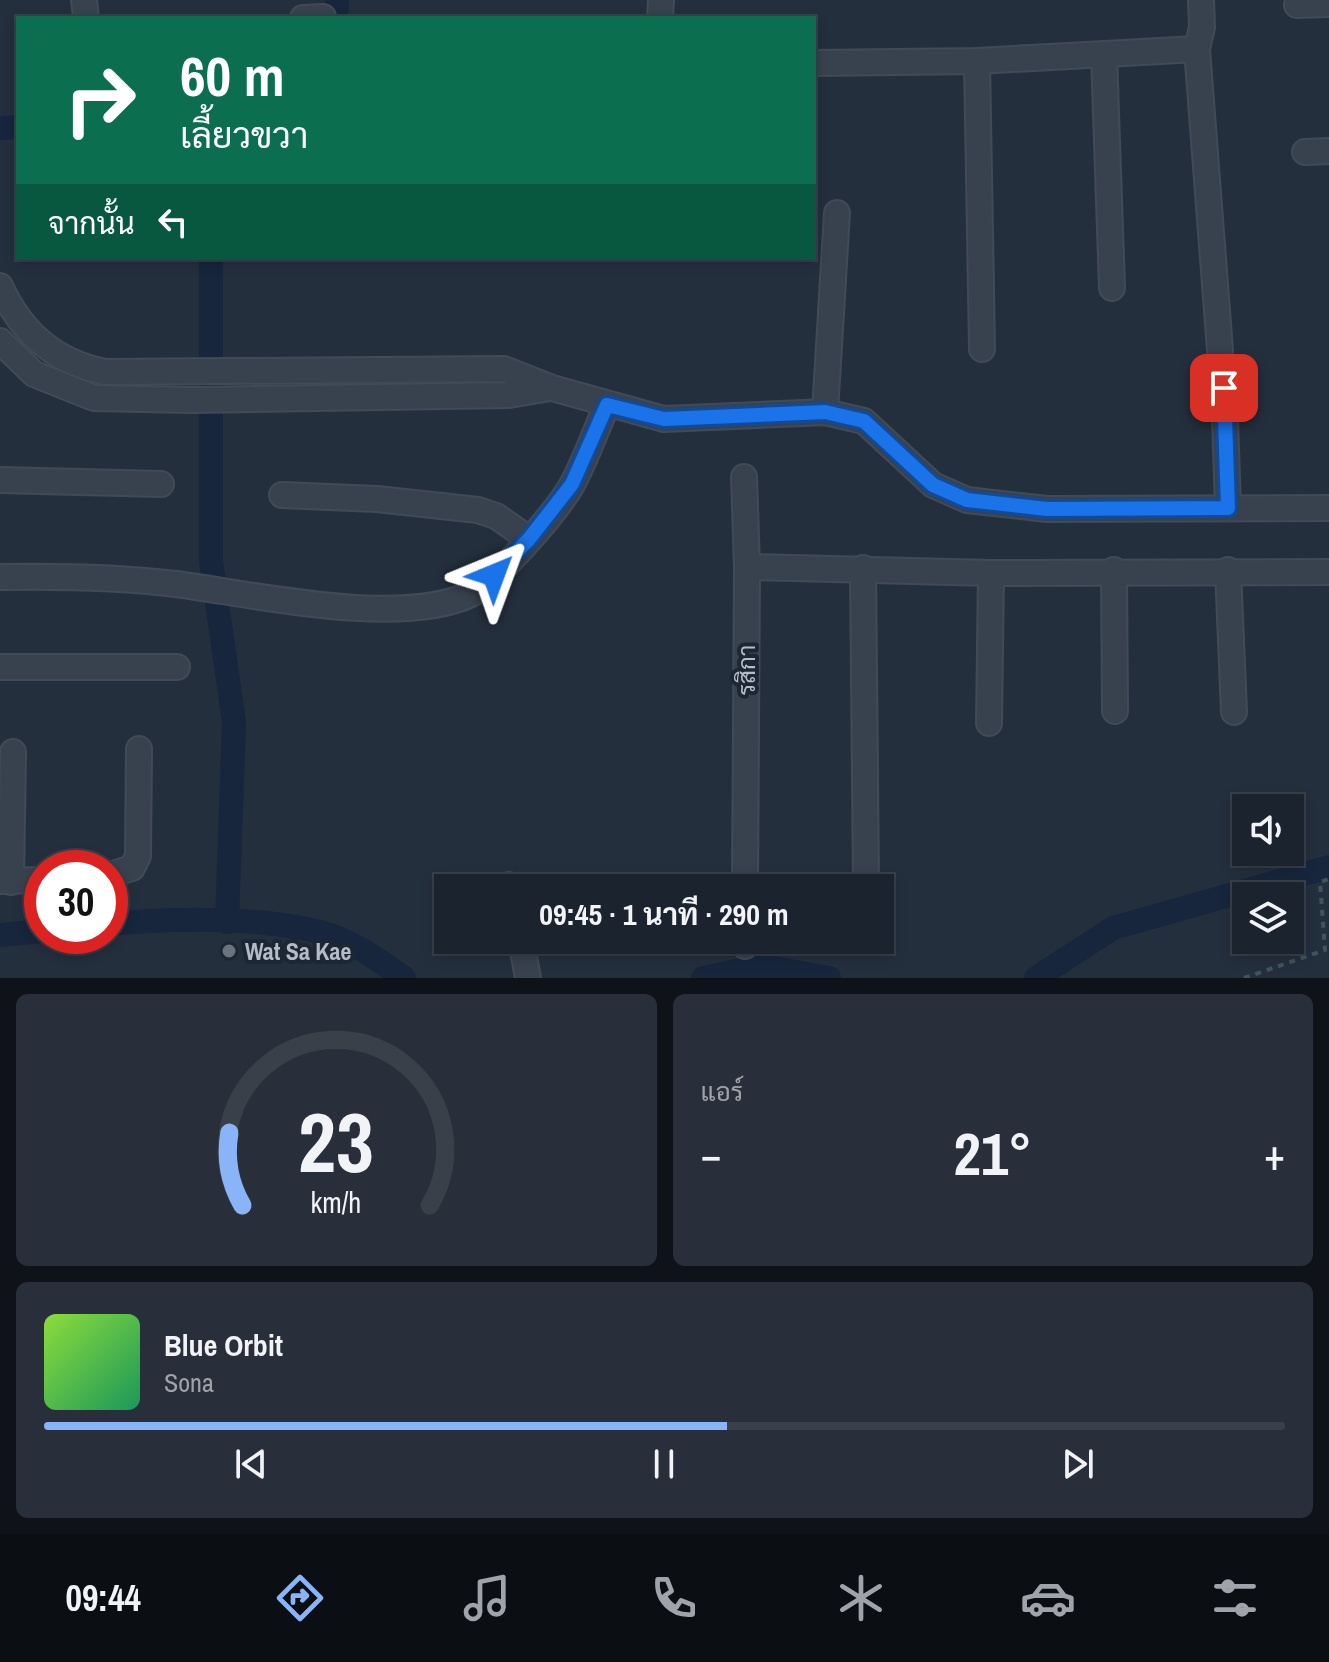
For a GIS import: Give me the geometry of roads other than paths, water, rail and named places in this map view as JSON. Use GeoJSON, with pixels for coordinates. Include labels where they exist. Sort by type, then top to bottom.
{"type":"FeatureCollection","features":[{"type":"Feature","properties":{"kind":"street"},"geometry":{"type":"LineString","coordinates":[[1186,0],[1186,28],[1197,49]]}},
{"type":"Feature","properties":{"kind":"street"},"geometry":{"type":"LineString","coordinates":[[1201,0],[1202,27],[1197,49],[1220,350]]}},
{"type":"Feature","properties":{"kind":"street"},"geometry":{"type":"LineString","coordinates":[[1297,5],[1329,4]]}},
{"type":"Feature","properties":{"kind":"street"},"geometry":{"type":"LineString","coordinates":[[816,63],[977,61],[1197,49]]}},
{"type":"Feature","properties":{"kind":"street"},"geometry":{"type":"LineString","coordinates":[[1104,54],[1112,288]]}},
{"type":"Feature","properties":{"kind":"street"},"geometry":{"type":"LineString","coordinates":[[977,61],[982,349]]}},
{"type":"Feature","properties":{"kind":"street"},"geometry":{"type":"LineString","coordinates":[[825,412],[837,213]]}},
{"type":"Feature","properties":{"kind":"street"},"geometry":{"type":"LineString","coordinates":[[0,286],[12,311],[44,347],[76,366],[105,372],[504,369],[552,388],[664,419],[825,412],[864,421],[933,485],[967,500],[1047,509],[1329,508]]}},
{"type":"Feature","properties":{"kind":"street"},"geometry":{"type":"LineString","coordinates":[[0,341],[34,374],[94,398],[235,400],[509,395],[552,388]]}},
{"type":"Feature","properties":{"kind":"street"},"geometry":{"type":"LineString","coordinates":[[1224,388],[1228,508]]}},
{"type":"Feature","properties":{"kind":"street"},"geometry":{"type":"LineString","coordinates":[[0,577],[118,578],[178,584],[263,600],[397,607],[446,602],[472,594],[529,539],[572,484],[607,405]]}},
{"type":"Feature","properties":{"kind":"street","name":"รสิกา"},"geometry":{"type":"LineString","coordinates":[[744,477],[747,567],[745,874]]}},
{"type":"Feature","properties":{"kind":"street"},"geometry":{"type":"LineString","coordinates":[[0,480],[161,484]]}},
{"type":"Feature","properties":{"kind":"street"},"geometry":{"type":"LineString","coordinates":[[282,495],[377,499],[478,510],[496,516],[529,539]]}},
{"type":"Feature","properties":{"kind":"street"},"geometry":{"type":"LineString","coordinates":[[747,567],[991,573],[1114,570],[1329,572]]}},
{"type":"Feature","properties":{"kind":"street"},"geometry":{"type":"LineString","coordinates":[[863,568],[866,874]]}},
{"type":"Feature","properties":{"kind":"street"},"geometry":{"type":"LineString","coordinates":[[1114,570],[1115,711]]}},
{"type":"Feature","properties":{"kind":"street"},"geometry":{"type":"LineString","coordinates":[[1228,570],[1234,712]]}},
{"type":"Feature","properties":{"kind":"street"},"geometry":{"type":"LineString","coordinates":[[989,723],[991,573]]}},
{"type":"Feature","properties":{"kind":"street"},"geometry":{"type":"LineString","coordinates":[[0,667],[177,667]]}},
{"type":"Feature","properties":{"kind":"street"},"geometry":{"type":"LineString","coordinates":[[128,869],[132,868],[138,856],[139,749]]}},
{"type":"Feature","properties":{"kind":"street"},"geometry":{"type":"LineString","coordinates":[[6,881],[13,752]]}},
{"type":"Feature","properties":{"kind":"street"},"geometry":{"type":"LineString","coordinates":[[524,954],[528,978]]}},
{"type":"Feature","properties":{"kind":"waterway"},"geometry":{"type":"LineString","coordinates":[[336,16],[337,0]]}},
{"type":"Feature","properties":{"kind":"waterway"},"geometry":{"type":"LineString","coordinates":[[0,128],[16,127]]}},
{"type":"Feature","properties":{"kind":"waterway"},"geometry":{"type":"LineString","coordinates":[[211,260],[211,561],[234,722],[227,922]]}},
{"type":"Feature","properties":{"kind":"waterway"},"geometry":{"type":"LineString","coordinates":[[1036,978],[1113,928],[1329,867]]}},
{"type":"Feature","properties":{"kind":"waterway"},"geometry":{"type":"LineString","coordinates":[[128,923],[211,920],[312,930],[349,943],[404,978]]}},
{"type":"Feature","properties":{"kind":"waterway"},"geometry":{"type":"LineString","coordinates":[[0,935],[24,933]]}},
{"type":"Feature","properties":{"kind":"waterway"},"geometry":{"type":"LineString","coordinates":[[703,978],[761,966],[829,978]]}},
{"type":"Feature","properties":{"kind":"place","name":"Wat Sa Kae"},"geometry":{"type":"Point","coordinates":[229,951]}}]}
